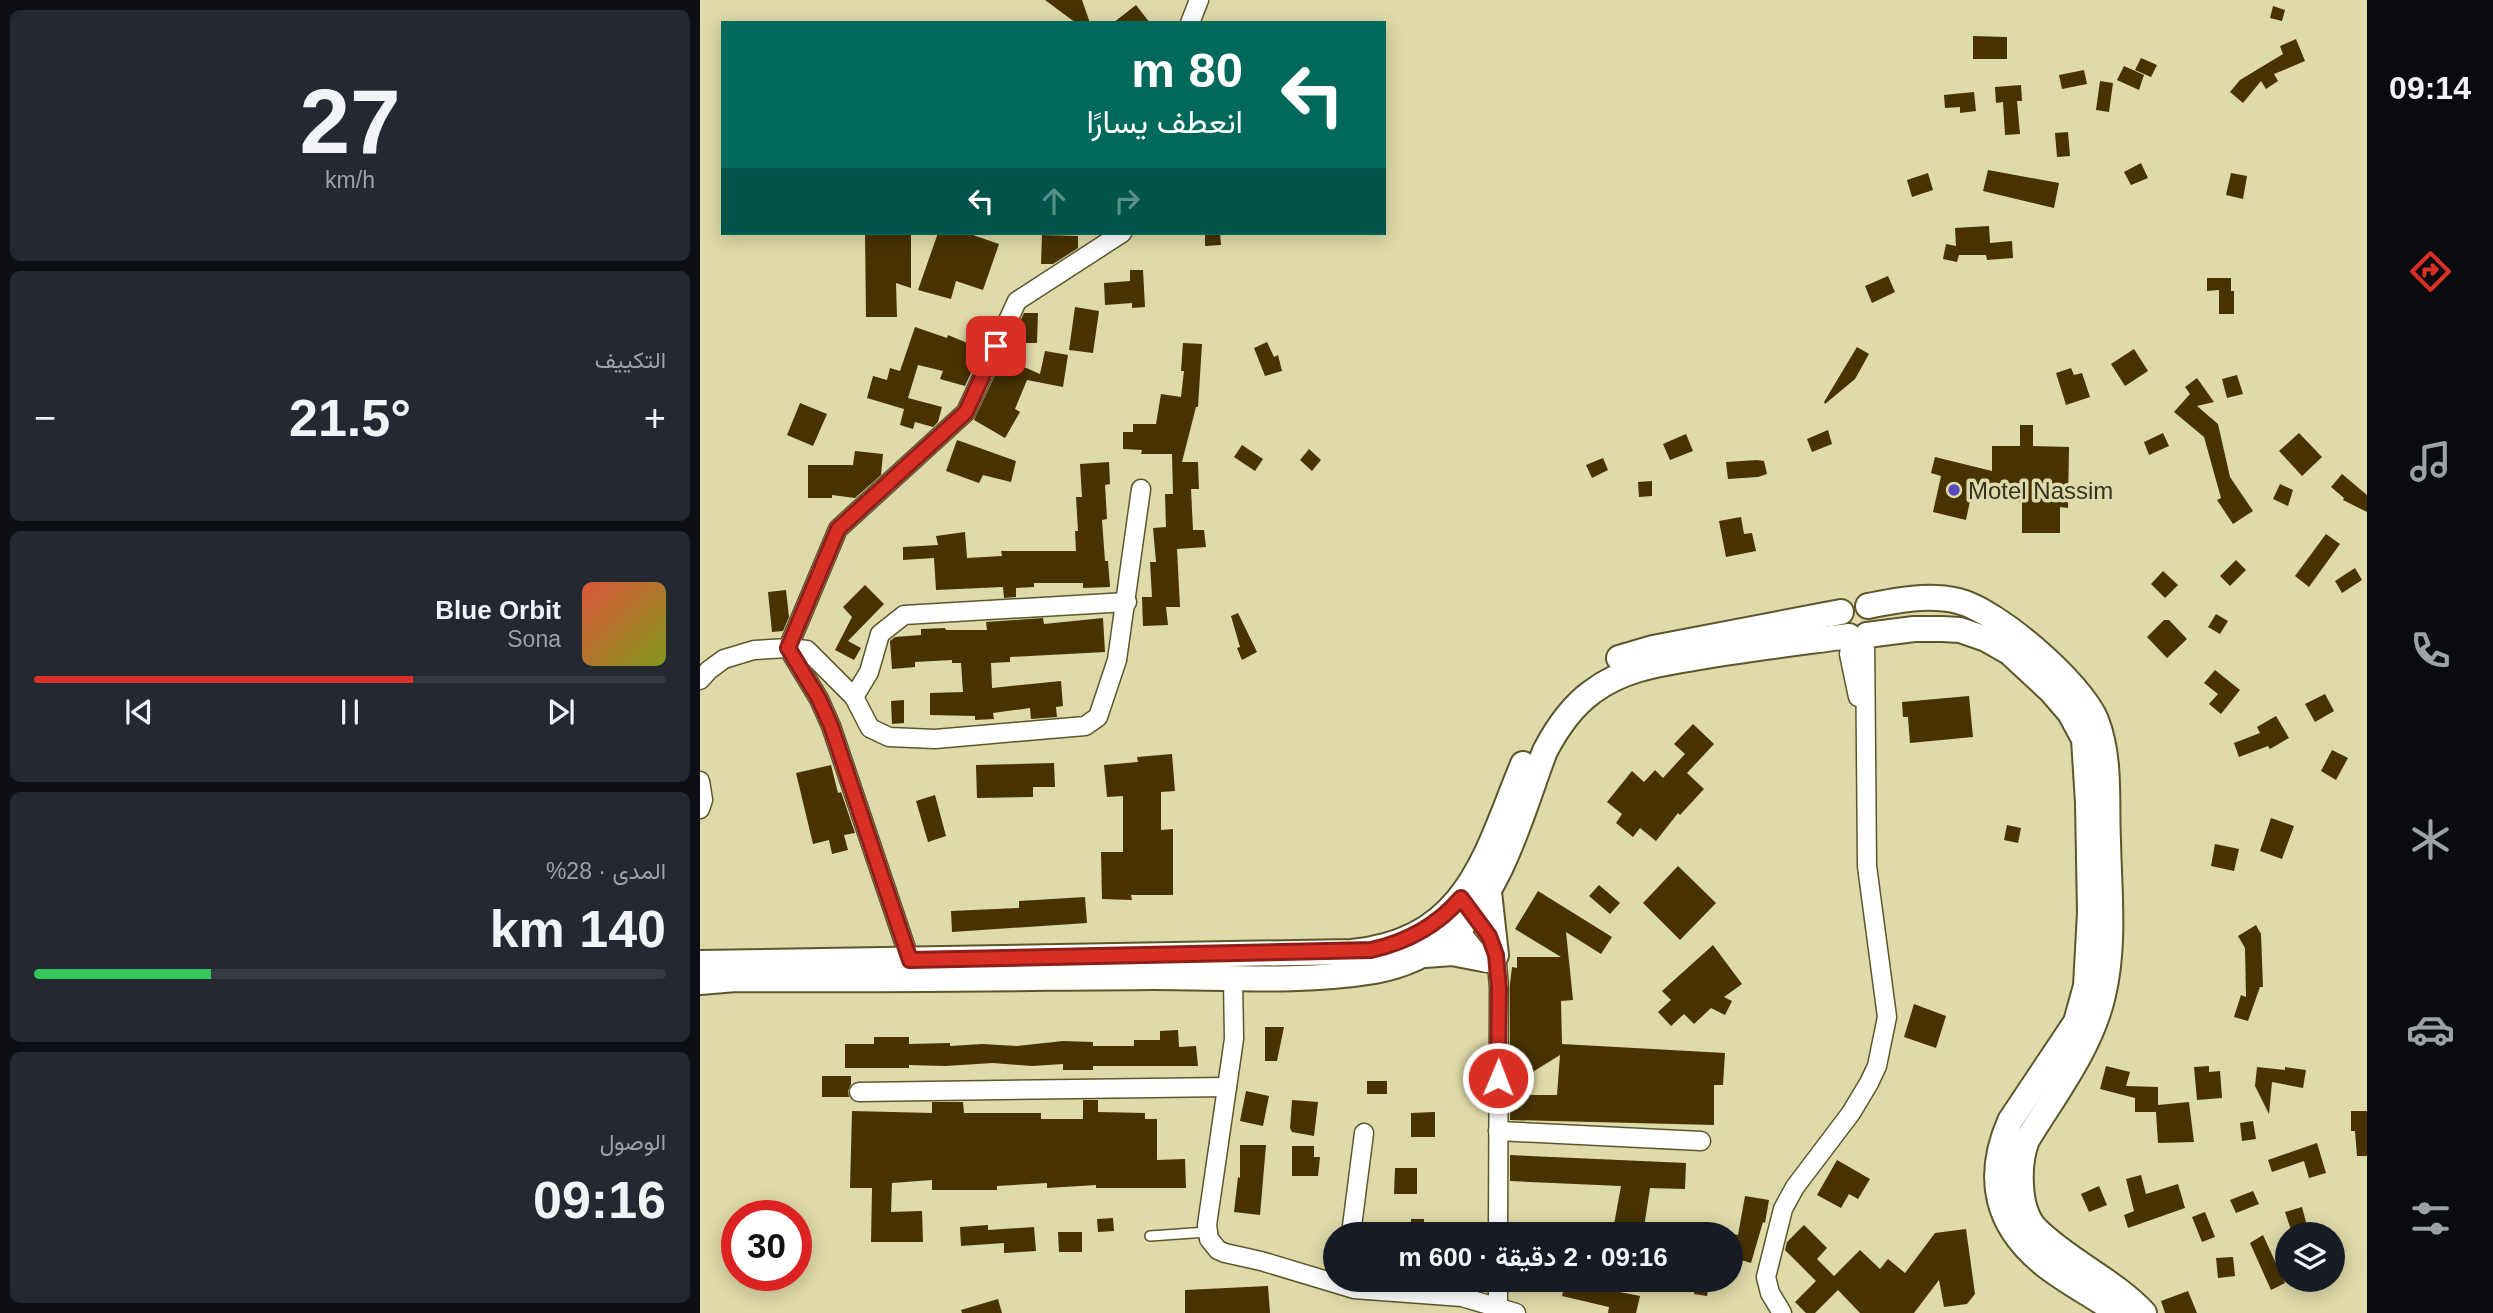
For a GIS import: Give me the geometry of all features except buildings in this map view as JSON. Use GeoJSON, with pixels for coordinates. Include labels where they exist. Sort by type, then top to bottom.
{"type":"FeatureCollection","features":[{"type":"Feature","properties":{"kind":"main road"},"geometry":{"type":"LineString","coordinates":[[700,982],[910,970],[1352,952],[1389,946],[1460,914],[1533,739],[1554,706],[1582,679],[1634,652],[1841,612],[1853,602],[1868,606],[1911,598],[1946,599],[1975,606],[2045,658],[2078,693],[2095,717],[2104,750],[2108,802],[2110,902],[2107,971],[2103,996],[2088,1039],[2027,1140],[2021,1156],[2020,1176],[2023,1195],[2035,1227],[2126,1296],[2144,1313]]}},
{"type":"Feature","properties":{"kind":"main road"},"geometry":{"type":"LineString","coordinates":[[1841,612],[1841,628],[1858,636],[1871,631],[1875,621],[1868,606]]}},
{"type":"Feature","properties":{"kind":"main road"},"geometry":{"type":"LineString","coordinates":[[700,963],[1233,978],[1358,973],[1389,968],[1421,956],[1452,953],[1490,957],[1489,892],[1554,734],[1564,718],[1591,692],[1624,673],[1747,648],[1914,629],[1960,630],[1986,639],[2009,652],[2051,691],[2070,713],[2084,739],[2090,913],[2086,986],[2076,1022],[2010,1121],[2002,1138],[1996,1177],[2003,1212],[2026,1248],[2054,1271],[2118,1313]]}},
{"type":"Feature","properties":{"kind":"main road"},"geometry":{"type":"LineString","coordinates":[[1421,956],[1460,914],[1489,892]]}},
{"type":"Feature","properties":{"kind":"street"},"geometry":{"type":"LineString","coordinates":[[1191,21],[1199,0]]}},
{"type":"Feature","properties":{"kind":"street"},"geometry":{"type":"LineString","coordinates":[[788,648],[838,529],[966,412],[1017,301],[1119,235]]}},
{"type":"Feature","properties":{"kind":"street"},"geometry":{"type":"LineString","coordinates":[[700,680],[724,659],[754,650],[807,650],[854,697],[870,728],[889,737],[936,738],[1085,726],[1098,717],[1117,660],[1141,489]]}},
{"type":"Feature","properties":{"kind":"street"},"geometry":{"type":"LineString","coordinates":[[854,697],[869,673],[880,634],[904,615],[1127,602]]}},
{"type":"Feature","properties":{"kind":"street"},"geometry":{"type":"LineString","coordinates":[[1782,1313],[1770,1293],[1766,1277],[1783,1209],[1796,1187],[1851,1114],[1869,1083],[1877,1066],[1887,1017],[1867,866],[1866,746],[1849,660],[1858,636]]}},
{"type":"Feature","properties":{"kind":"street"},"geometry":{"type":"LineString","coordinates":[[788,648],[819,699],[831,726],[910,970]]}},
{"type":"Feature","properties":{"kind":"street"},"geometry":{"type":"LineString","coordinates":[[700,781],[704,800],[700,809]]}},
{"type":"Feature","properties":{"kind":"street"},"geometry":{"type":"LineString","coordinates":[[1460,914],[1490,957],[1499,988],[1497,1222]]}},
{"type":"Feature","properties":{"kind":"street"},"geometry":{"type":"LineString","coordinates":[[1233,978],[1234,1039],[1207,1232],[1213,1246],[1224,1253],[1323,1277]]}},
{"type":"Feature","properties":{"kind":"street"},"geometry":{"type":"LineString","coordinates":[[859,1092],[1227,1087]]}},
{"type":"Feature","properties":{"kind":"street"},"geometry":{"type":"LineString","coordinates":[[1498,1131],[1701,1141]]}},
{"type":"Feature","properties":{"kind":"street"},"geometry":{"type":"LineString","coordinates":[[1353,1222],[1364,1133]]}},
{"type":"Feature","properties":{"kind":"street"},"geometry":{"type":"LineString","coordinates":[[1420,1292],[1462,1297],[1516,1313]]}},
{"type":"Feature","properties":{"kind":"street"},"geometry":{"type":"LineString","coordinates":[[1497,1292],[1497,1306]]}},
{"type":"Feature","properties":{"kind":"lane"},"geometry":{"type":"LineString","coordinates":[[1150,1236],[1207,1232]]}},
{"type":"Feature","properties":{"kind":"place","name":"Motel Nassim"},"geometry":{"type":"Point","coordinates":[1954,490]}},
{"type":"Feature","properties":{"kind":"route"},"geometry":{"type":"LineString","coordinates":[[996,346],[966,412],[838,529],[788,648],[819,699],[831,726],[910,960],[1371,950],[1389,946],[1423,931],[1439,920],[1461,898],[1489,936],[1496,955],[1499,988],[1498,1078]]}}]}
